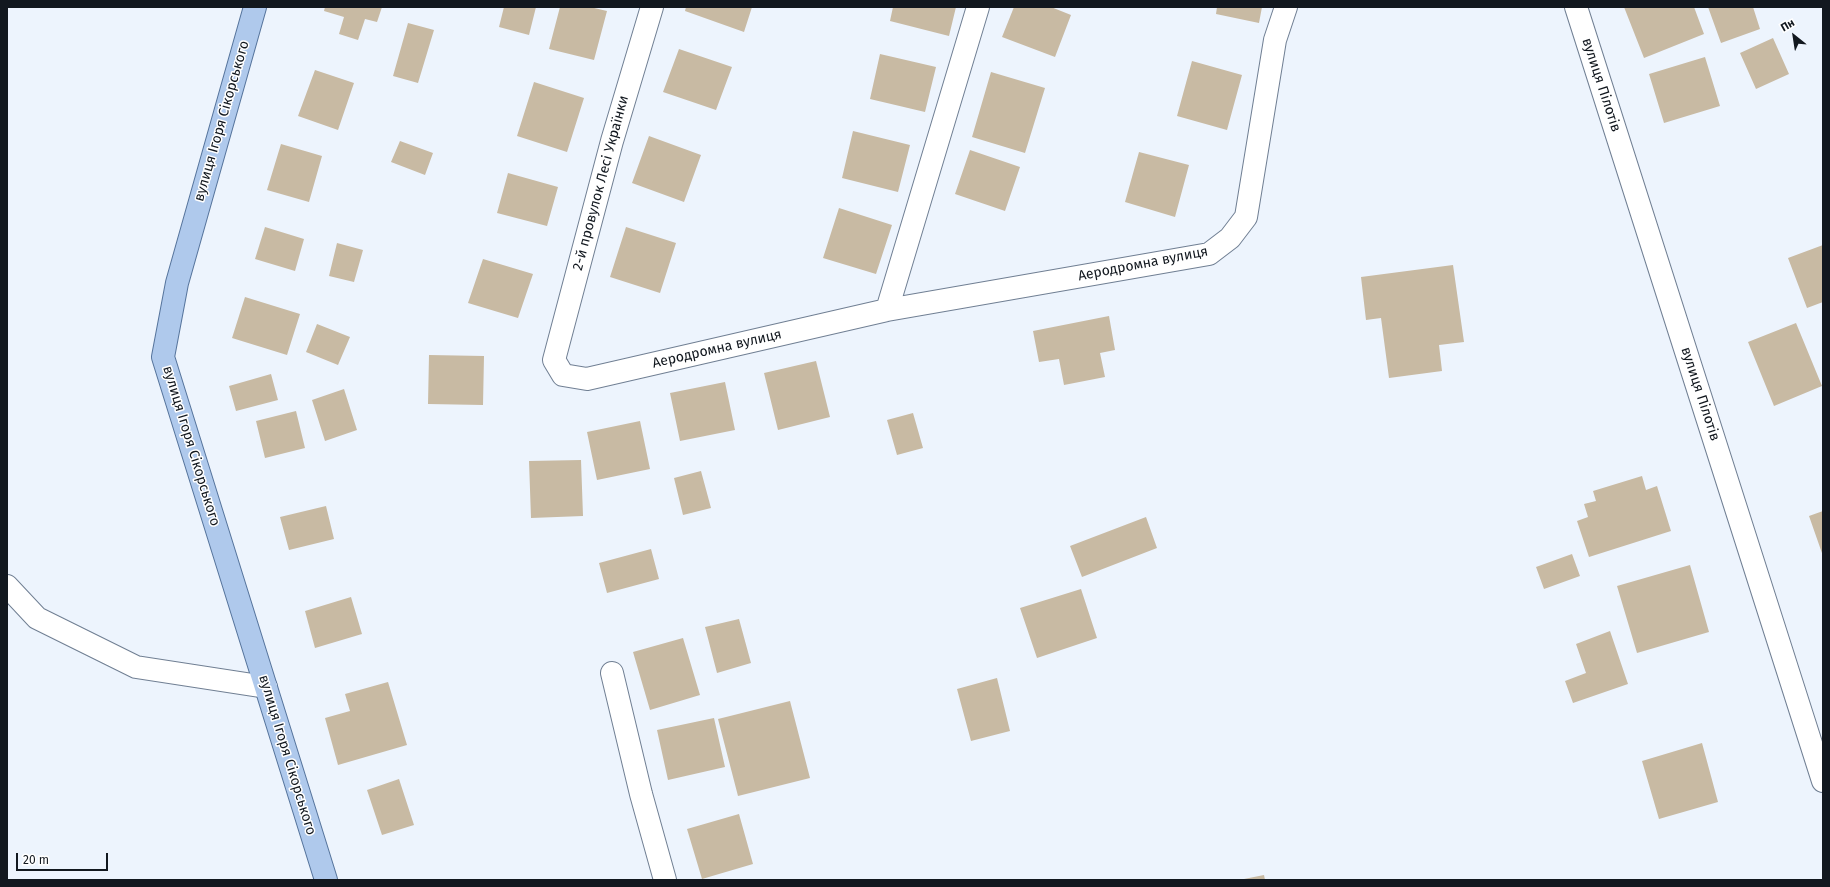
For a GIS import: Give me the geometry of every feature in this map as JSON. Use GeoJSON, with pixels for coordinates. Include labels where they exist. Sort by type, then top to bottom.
{"type":"FeatureCollection","features":[{"type":"Feature","properties":{"kind":"main road","name":"вулиця Ігоря Сікорського"},"geometry":{"type":"LineString","coordinates":[[255,7],[176,283],[163,357],[326,880]]}},
{"type":"Feature","properties":{"kind":"street","name":"2-й провулок Лесі Українки"},"geometry":{"type":"LineString","coordinates":[[554,360],[612,141],[652,7]]}},
{"type":"Feature","properties":{"kind":"street"},"geometry":{"type":"LineString","coordinates":[[887,310],[978,7]]}},
{"type":"Feature","properties":{"kind":"street","name":"Аеродромна вулиця"},"geometry":{"type":"LineString","coordinates":[[554,360],[563,375],[587,379],[887,310],[1210,254],[1230,238],[1246,217],[1275,40],[1286,7]]}},
{"type":"Feature","properties":{"kind":"street","name":"вулиця Пілотів"},"geometry":{"type":"LineString","coordinates":[[1576,7],[1823,781]]}},
{"type":"Feature","properties":{"kind":"street"},"geometry":{"type":"LineString","coordinates":[[7,586],[37,618],[136,667],[266,687]]}},
{"type":"Feature","properties":{"kind":"street"},"geometry":{"type":"LineString","coordinates":[[612,673],[641,794],[665,880]]}},
{"type":"Feature","properties":{"kind":"building"},"geometry":{"type":"Polygon","coordinates":[[[325,7],[382,7],[377,22],[365,19],[358,40],[339,34],[344,17],[324,11],[325,7]]]}},
{"type":"Feature","properties":{"kind":"building"},"geometry":{"type":"Polygon","coordinates":[[[504,7],[536,7],[529,35],[499,27],[504,7]]]}},
{"type":"Feature","properties":{"kind":"building"},"geometry":{"type":"Polygon","coordinates":[[[560,7],[590,7],[607,11],[594,60],[549,49],[560,7]]]}},
{"type":"Feature","properties":{"kind":"building"},"geometry":{"type":"Polygon","coordinates":[[[686,7],[752,7],[744,32],[685,11],[686,7]]]}},
{"type":"Feature","properties":{"kind":"building"},"geometry":{"type":"Polygon","coordinates":[[[893,7],[956,7],[949,36],[890,21],[893,7]]]}},
{"type":"Feature","properties":{"kind":"building"},"geometry":{"type":"Polygon","coordinates":[[[1014,7],[1051,7],[1071,15],[1055,57],[1002,37],[1014,7]]]}},
{"type":"Feature","properties":{"kind":"building"},"geometry":{"type":"Polygon","coordinates":[[[1217,7],[1262,7],[1259,23],[1216,14],[1217,7]]]}},
{"type":"Feature","properties":{"kind":"building"},"geometry":{"type":"Polygon","coordinates":[[[1624,7],[1694,7],[1704,34],[1644,58],[1624,7]]]}},
{"type":"Feature","properties":{"kind":"building"},"geometry":{"type":"Polygon","coordinates":[[[1708,7],[1753,7],[1760,29],[1721,43],[1708,7]]]}},
{"type":"Feature","properties":{"kind":"building"},"geometry":{"type":"Polygon","coordinates":[[[408,23],[434,30],[418,83],[393,76],[408,23]]]}},
{"type":"Feature","properties":{"kind":"building"},"geometry":{"type":"Polygon","coordinates":[[[1773,38],[1789,74],[1756,89],[1740,53],[1773,38]]]}},
{"type":"Feature","properties":{"kind":"building"},"geometry":{"type":"Polygon","coordinates":[[[679,49],[732,67],[716,110],[663,92],[679,49]]]}},
{"type":"Feature","properties":{"kind":"building"},"geometry":{"type":"Polygon","coordinates":[[[880,54],[936,67],[925,112],[870,99],[880,54]]]}},
{"type":"Feature","properties":{"kind":"building"},"geometry":{"type":"Polygon","coordinates":[[[1705,57],[1720,106],[1664,123],[1649,74],[1705,57]]]}},
{"type":"Feature","properties":{"kind":"building"},"geometry":{"type":"Polygon","coordinates":[[[1192,61],[1242,75],[1227,130],[1177,116],[1192,61]]]}},
{"type":"Feature","properties":{"kind":"building"},"geometry":{"type":"Polygon","coordinates":[[[315,70],[354,83],[338,130],[298,116],[315,70]]]}},
{"type":"Feature","properties":{"kind":"building"},"geometry":{"type":"Polygon","coordinates":[[[991,72],[1045,88],[1025,153],[972,137],[991,72]]]}},
{"type":"Feature","properties":{"kind":"building"},"geometry":{"type":"Polygon","coordinates":[[[534,82],[584,98],[567,152],[517,136],[534,82]]]}},
{"type":"Feature","properties":{"kind":"building"},"geometry":{"type":"Polygon","coordinates":[[[853,131],[910,145],[898,192],[842,178],[853,131]]]}},
{"type":"Feature","properties":{"kind":"building"},"geometry":{"type":"Polygon","coordinates":[[[649,136],[701,155],[684,202],[632,183],[649,136]]]}},
{"type":"Feature","properties":{"kind":"building"},"geometry":{"type":"Polygon","coordinates":[[[400,141],[433,153],[425,175],[391,162],[400,141]]]}},
{"type":"Feature","properties":{"kind":"building"},"geometry":{"type":"Polygon","coordinates":[[[281,144],[322,156],[309,202],[267,190],[281,144]]]}},
{"type":"Feature","properties":{"kind":"building"},"geometry":{"type":"Polygon","coordinates":[[[970,150],[1020,167],[1005,211],[955,194],[970,150]]]}},
{"type":"Feature","properties":{"kind":"building"},"geometry":{"type":"Polygon","coordinates":[[[1139,152],[1189,165],[1175,217],[1125,202],[1139,152]]]}},
{"type":"Feature","properties":{"kind":"building"},"geometry":{"type":"Polygon","coordinates":[[[508,173],[558,187],[547,226],[497,213],[508,173]]]}},
{"type":"Feature","properties":{"kind":"building"},"geometry":{"type":"Polygon","coordinates":[[[839,208],[892,225],[876,274],[823,258],[839,208]]]}},
{"type":"Feature","properties":{"kind":"building"},"geometry":{"type":"Polygon","coordinates":[[[265,227],[304,239],[295,271],[255,259],[265,227]]]}},
{"type":"Feature","properties":{"kind":"building"},"geometry":{"type":"Polygon","coordinates":[[[626,227],[676,243],[660,293],[610,277],[626,227]]]}},
{"type":"Feature","properties":{"kind":"building"},"geometry":{"type":"Polygon","coordinates":[[[337,243],[363,250],[354,282],[329,276],[337,243]]]}},
{"type":"Feature","properties":{"kind":"building"},"geometry":{"type":"Polygon","coordinates":[[[1823,245],[1823,302],[1807,308],[1788,258],[1823,245]]]}},
{"type":"Feature","properties":{"kind":"building"},"geometry":{"type":"Polygon","coordinates":[[[483,259],[533,274],[518,318],[468,303],[483,259]]]}},
{"type":"Feature","properties":{"kind":"building"},"geometry":{"type":"Polygon","coordinates":[[[1453,265],[1464,342],[1439,345],[1442,371],[1389,378],[1381,318],[1366,320],[1361,277],[1453,265]]]}},
{"type":"Feature","properties":{"kind":"building"},"geometry":{"type":"Polygon","coordinates":[[[245,297],[300,314],[287,355],[232,338],[245,297]]]}},
{"type":"Feature","properties":{"kind":"building"},"geometry":{"type":"Polygon","coordinates":[[[1109,316],[1115,350],[1100,353],[1105,377],[1064,385],[1059,359],[1039,362],[1033,331],[1109,316]]]}},
{"type":"Feature","properties":{"kind":"building"},"geometry":{"type":"Polygon","coordinates":[[[1796,323],[1822,386],[1774,406],[1748,342],[1796,323]]]}},
{"type":"Feature","properties":{"kind":"building"},"geometry":{"type":"Polygon","coordinates":[[[317,324],[350,337],[338,365],[306,352],[317,324]]]}},
{"type":"Feature","properties":{"kind":"building"},"geometry":{"type":"Polygon","coordinates":[[[429,355],[484,356],[483,405],[428,404],[429,355]]]}},
{"type":"Feature","properties":{"kind":"building"},"geometry":{"type":"Polygon","coordinates":[[[816,361],[830,417],[778,430],[764,373],[816,361]]]}},
{"type":"Feature","properties":{"kind":"building"},"geometry":{"type":"Polygon","coordinates":[[[271,374],[278,400],[236,411],[229,386],[271,374]]]}},
{"type":"Feature","properties":{"kind":"building"},"geometry":{"type":"Polygon","coordinates":[[[725,382],[735,430],[680,441],[670,393],[725,382]]]}},
{"type":"Feature","properties":{"kind":"building"},"geometry":{"type":"Polygon","coordinates":[[[344,389],[357,430],[325,441],[312,400],[344,389]]]}},
{"type":"Feature","properties":{"kind":"building"},"geometry":{"type":"Polygon","coordinates":[[[296,411],[305,448],[265,458],[256,421],[296,411]]]}},
{"type":"Feature","properties":{"kind":"building"},"geometry":{"type":"Polygon","coordinates":[[[913,413],[923,448],[897,455],[887,420],[913,413]]]}},
{"type":"Feature","properties":{"kind":"building"},"geometry":{"type":"Polygon","coordinates":[[[640,421],[650,469],[597,480],[587,432],[640,421]]]}},
{"type":"Feature","properties":{"kind":"building"},"geometry":{"type":"Polygon","coordinates":[[[581,460],[583,516],[531,518],[529,461],[581,460]]]}},
{"type":"Feature","properties":{"kind":"building"},"geometry":{"type":"Polygon","coordinates":[[[701,471],[711,508],[683,515],[674,478],[701,471]]]}},
{"type":"Feature","properties":{"kind":"building"},"geometry":{"type":"Polygon","coordinates":[[[1642,476],[1646,490],[1657,486],[1671,531],[1589,557],[1577,521],[1588,517],[1584,504],[1596,501],[1593,491],[1642,476]]]}},
{"type":"Feature","properties":{"kind":"building"},"geometry":{"type":"Polygon","coordinates":[[[326,506],[334,539],[289,550],[280,517],[326,506]]]}},
{"type":"Feature","properties":{"kind":"building"},"geometry":{"type":"Polygon","coordinates":[[[1823,511],[1823,556],[1809,516],[1823,511]]]}},
{"type":"Feature","properties":{"kind":"building"},"geometry":{"type":"Polygon","coordinates":[[[1146,517],[1157,548],[1082,577],[1070,546],[1146,517]]]}},
{"type":"Feature","properties":{"kind":"building"},"geometry":{"type":"Polygon","coordinates":[[[651,549],[659,579],[607,593],[599,563],[651,549]]]}},
{"type":"Feature","properties":{"kind":"building"},"geometry":{"type":"Polygon","coordinates":[[[1572,554],[1580,576],[1544,589],[1536,567],[1572,554]]]}},
{"type":"Feature","properties":{"kind":"building"},"geometry":{"type":"Polygon","coordinates":[[[1690,565],[1709,632],[1637,653],[1617,586],[1690,565]]]}},
{"type":"Feature","properties":{"kind":"building"},"geometry":{"type":"Polygon","coordinates":[[[1081,589],[1097,638],[1037,658],[1020,608],[1081,589]]]}},
{"type":"Feature","properties":{"kind":"building"},"geometry":{"type":"Polygon","coordinates":[[[351,597],[362,634],[315,648],[305,611],[351,597]]]}},
{"type":"Feature","properties":{"kind":"building"},"geometry":{"type":"Polygon","coordinates":[[[739,619],[751,663],[717,673],[705,627],[739,619]]]}},
{"type":"Feature","properties":{"kind":"building"},"geometry":{"type":"Polygon","coordinates":[[[1610,631],[1628,684],[1573,703],[1565,681],[1586,673],[1576,644],[1610,631]]]}},
{"type":"Feature","properties":{"kind":"building"},"geometry":{"type":"Polygon","coordinates":[[[683,638],[700,695],[650,710],[633,652],[683,638]]]}},
{"type":"Feature","properties":{"kind":"building"},"geometry":{"type":"Polygon","coordinates":[[[997,678],[1010,731],[971,741],[957,689],[997,678]]]}},
{"type":"Feature","properties":{"kind":"building"},"geometry":{"type":"Polygon","coordinates":[[[388,682],[407,745],[338,765],[325,718],[350,711],[345,694],[388,682]]]}},
{"type":"Feature","properties":{"kind":"building"},"geometry":{"type":"Polygon","coordinates":[[[790,701],[810,778],[738,796],[718,719],[790,701]]]}},
{"type":"Feature","properties":{"kind":"building"},"geometry":{"type":"Polygon","coordinates":[[[714,718],[725,767],[668,780],[657,730],[714,718]]]}},
{"type":"Feature","properties":{"kind":"building"},"geometry":{"type":"Polygon","coordinates":[[[1702,743],[1718,802],[1659,819],[1642,761],[1702,743]]]}},
{"type":"Feature","properties":{"kind":"building"},"geometry":{"type":"Polygon","coordinates":[[[399,779],[414,825],[382,835],[367,790],[399,779]]]}},
{"type":"Feature","properties":{"kind":"building"},"geometry":{"type":"Polygon","coordinates":[[[739,814],[753,864],[702,879],[687,829],[739,814]]]}},
{"type":"Feature","properties":{"kind":"building"},"geometry":{"type":"Polygon","coordinates":[[[1264,875],[1265,880],[1244,880],[1244,879],[1264,875]]]}}]}
